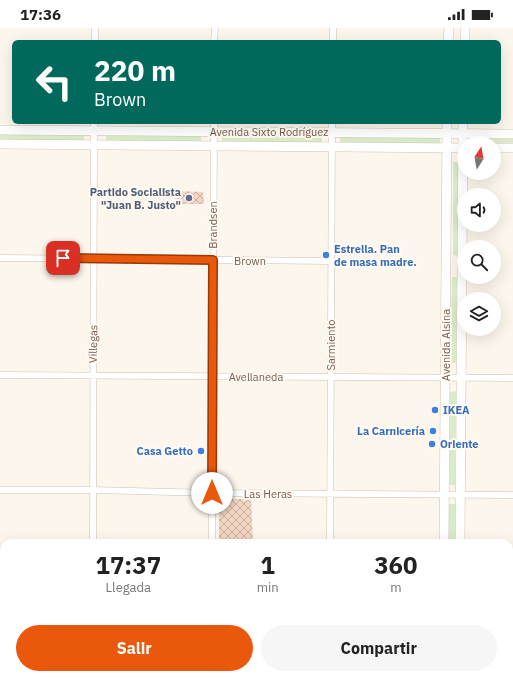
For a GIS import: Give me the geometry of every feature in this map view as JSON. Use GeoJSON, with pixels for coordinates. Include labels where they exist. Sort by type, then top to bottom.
{"type":"FeatureCollection","features":[{"type":"Feature","properties":{"kind":"main road"},"geometry":{"type":"LineString","coordinates":[[448,40],[449,28]]}},
{"type":"Feature","properties":{"kind":"main road"},"geometry":{"type":"LineString","coordinates":[[465,28],[465,40]]}},
{"type":"Feature","properties":{"kind":"main road","name":"Avenida Alsina"},"geometry":{"type":"LineString","coordinates":[[444,539],[447,124]]}},
{"type":"Feature","properties":{"kind":"main road","name":"Avenida Alsina"},"geometry":{"type":"LineString","coordinates":[[462,136],[463,124]]}},
{"type":"Feature","properties":{"kind":"main road","name":"Avenida Sixto Rodríguez"},"geometry":{"type":"LineString","coordinates":[[0,130],[94,126],[214,132],[513,134]]}},
{"type":"Feature","properties":{"kind":"main road","name":"Avenida Sixto Rodríguez"},"geometry":{"type":"LineString","coordinates":[[0,144],[457,148]]}},
{"type":"Feature","properties":{"kind":"main road"},"geometry":{"type":"LineString","coordinates":[[501,148],[513,148]]}},
{"type":"Feature","properties":{"kind":"main road","name":"Avenida Alsina"},"geometry":{"type":"LineString","coordinates":[[462,240],[463,180]]}},
{"type":"Feature","properties":{"kind":"main road"},"geometry":{"type":"LineString","coordinates":[[446,267],[457,267]]}},
{"type":"Feature","properties":{"kind":"main road","name":"Avenida Alsina"},"geometry":{"type":"LineString","coordinates":[[460,539],[462,284]]}},
{"type":"Feature","properties":{"kind":"street"},"geometry":{"type":"LineString","coordinates":[[95,28],[95,40]]}},
{"type":"Feature","properties":{"kind":"street"},"geometry":{"type":"LineString","coordinates":[[214,40],[215,28]]}},
{"type":"Feature","properties":{"kind":"street"},"geometry":{"type":"LineString","coordinates":[[333,28],[333,40]]}},
{"type":"Feature","properties":{"kind":"street","name":"Brandsen"},"geometry":{"type":"LineString","coordinates":[[212,539],[214,124]]}},
{"type":"Feature","properties":{"kind":"street","name":"Sarmiento"},"geometry":{"type":"LineString","coordinates":[[330,539],[332,124]]}},
{"type":"Feature","properties":{"kind":"street","name":"Villegas"},"geometry":{"type":"LineString","coordinates":[[93,539],[94,126]]}},
{"type":"Feature","properties":{"kind":"street","name":"Brown"},"geometry":{"type":"LineString","coordinates":[[0,258],[331,261]]}},
{"type":"Feature","properties":{"kind":"street","name":"Avellaneda"},"geometry":{"type":"LineString","coordinates":[[0,375],[513,378]]}},
{"type":"Feature","properties":{"kind":"street","name":"Las Heras"},"geometry":{"type":"LineString","coordinates":[[0,490],[513,495]]}},
{"type":"Feature","properties":{"kind":"green space"},"geometry":{"type":"Polygon","coordinates":[[[0,134],[84,135],[84,142],[0,141],[0,134]]]}},
{"type":"Feature","properties":{"kind":"green space"},"geometry":{"type":"Polygon","coordinates":[[[106,135],[201,136],[201,143],[106,143],[106,135]]]}},
{"type":"Feature","properties":{"kind":"green space"},"geometry":{"type":"Polygon","coordinates":[[[222,135],[322,136],[322,144],[222,143],[222,135]]]}},
{"type":"Feature","properties":{"kind":"green space"},"geometry":{"type":"Polygon","coordinates":[[[340,137],[440,138],[440,145],[340,144],[340,137]]]}},
{"type":"Feature","properties":{"kind":"green space"},"geometry":{"type":"Polygon","coordinates":[[[501,138],[513,138],[513,145],[501,145],[501,138]]]}},
{"type":"Feature","properties":{"kind":"green space"},"geometry":{"type":"Polygon","coordinates":[[[453,162],[457,162],[458,240],[457,256],[453,255],[453,162]]]}},
{"type":"Feature","properties":{"kind":"green space"},"geometry":{"type":"Polygon","coordinates":[[[452,277],[457,277],[456,363],[450,363],[452,277]]]}},
{"type":"Feature","properties":{"kind":"green space"},"geometry":{"type":"Polygon","coordinates":[[[456,391],[455,485],[450,485],[450,392],[456,391]]]}},
{"type":"Feature","properties":{"kind":"green space"},"geometry":{"type":"Polygon","coordinates":[[[449,504],[455,504],[455,539],[449,539],[449,504]]]}},
{"type":"Feature","properties":{"kind":"building","name":"Partido Socialista \"Juan B. Justo\""},"geometry":{"type":"Polygon","coordinates":[[[175,191],[203,192],[204,204],[175,204],[175,191]]]}},
{"type":"Feature","properties":{"kind":"building"},"geometry":{"type":"Polygon","coordinates":[[[221,499],[251,499],[253,539],[219,539],[219,501],[221,499]]]}},
{"type":"Feature","properties":{"kind":"place","name":"Partido Socialista \"Juan B. Justo\""},"geometry":{"type":"Point","coordinates":[189,198]}},
{"type":"Feature","properties":{"kind":"place","name":"Estrella. Pan de masa madre."},"geometry":{"type":"Point","coordinates":[326,255]}},
{"type":"Feature","properties":{"kind":"place","name":"IKEA"},"geometry":{"type":"Point","coordinates":[435,410]}},
{"type":"Feature","properties":{"kind":"place","name":"La Carnicería"},"geometry":{"type":"Point","coordinates":[433,431]}},
{"type":"Feature","properties":{"kind":"place","name":"Oriente"},"geometry":{"type":"Point","coordinates":[432,444]}},
{"type":"Feature","properties":{"kind":"place","name":"Casa Getto"},"geometry":{"type":"Point","coordinates":[201,451]}},
{"type":"Feature","properties":{"kind":"route"},"geometry":{"type":"LineString","coordinates":[[63,258],[213,260],[212,493]]}}]}
